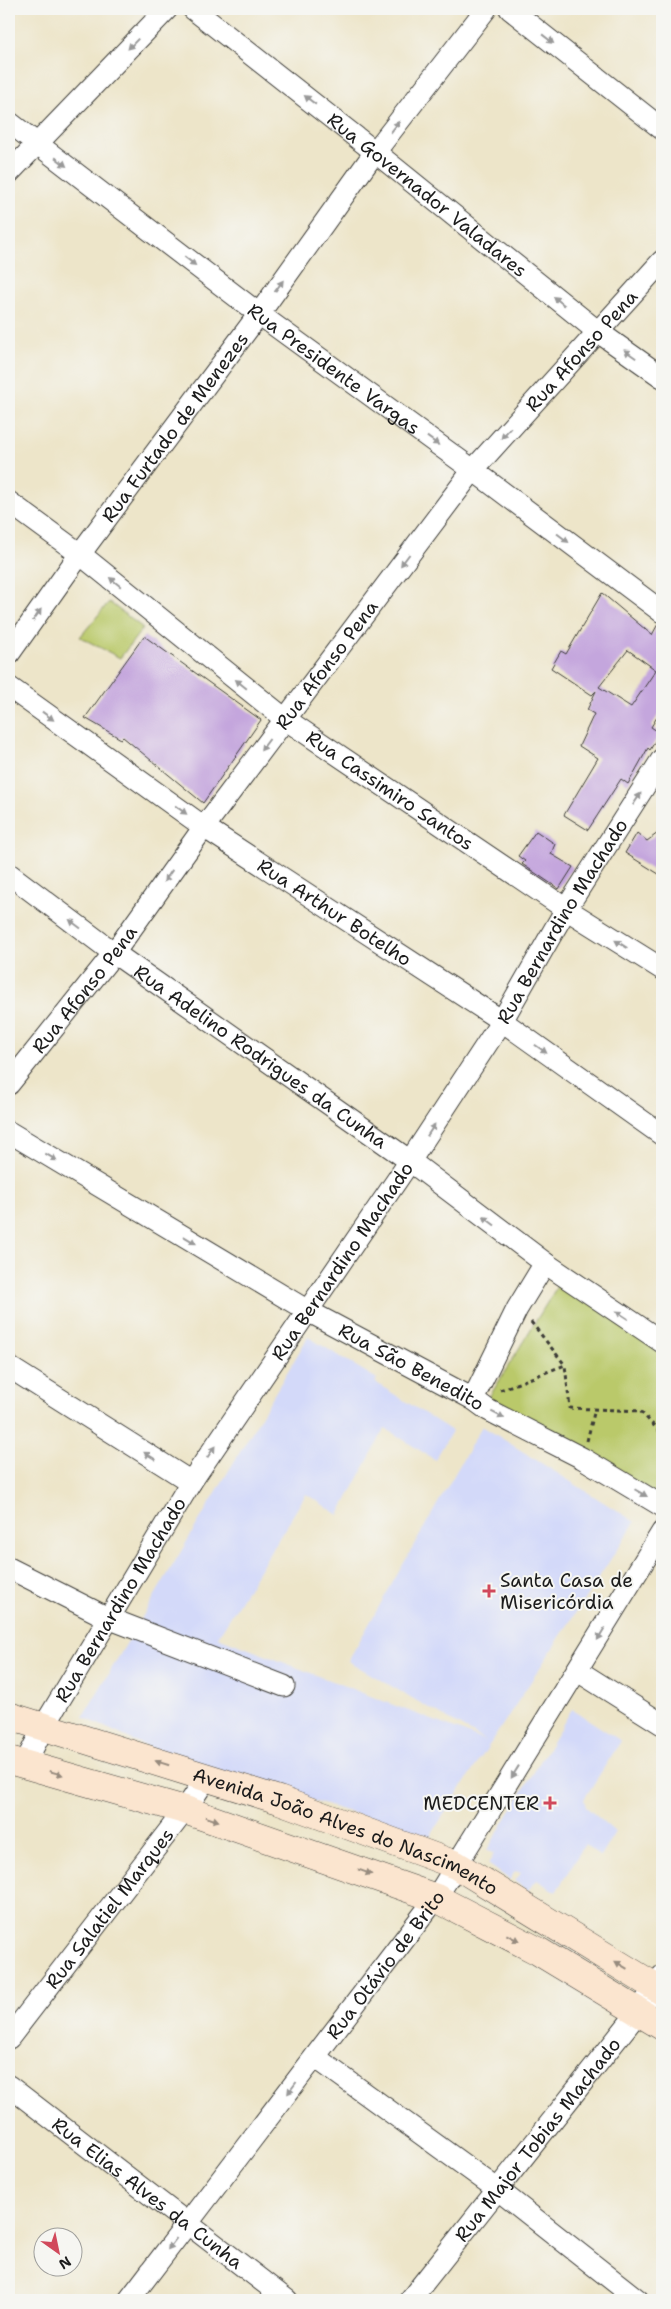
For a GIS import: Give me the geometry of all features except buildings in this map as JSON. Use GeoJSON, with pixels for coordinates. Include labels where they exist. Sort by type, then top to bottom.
{"type":"FeatureCollection","features":[{"type":"Feature","properties":{"kind":"main road","name":"Avenida João Alves do Nascimento"},"geometry":{"type":"LineString","coordinates":[[9,1716],[279,1800],[456,1865],[660,1984]]}},
{"type":"Feature","properties":{"kind":"main road"},"geometry":{"type":"LineString","coordinates":[[17,1762],[185,1810],[261,1835],[436,1898],[538,1951],[662,2026]]}},
{"type":"Feature","properties":{"kind":"main road"},"geometry":{"type":"LineString","coordinates":[[261,1835],[279,1800]]}},
{"type":"Feature","properties":{"kind":"street"},"geometry":{"type":"LineString","coordinates":[[9,173],[167,9]]}},
{"type":"Feature","properties":{"kind":"street","name":"Rua Governador Valadares"},"geometry":{"type":"LineString","coordinates":[[193,9],[375,152],[597,331],[662,378]]}},
{"type":"Feature","properties":{"kind":"street","name":"Rua Furtado de Menezes"},"geometry":{"type":"LineString","coordinates":[[9,654],[80,554],[259,314],[375,152],[486,9]]}},
{"type":"Feature","properties":{"kind":"street"},"geometry":{"type":"LineString","coordinates":[[510,9],[662,129]]}},
{"type":"Feature","properties":{"kind":"street","name":"Rua Presidente Vargas"},"geometry":{"type":"LineString","coordinates":[[9,122],[259,314],[659,604]]}},
{"type":"Feature","properties":{"kind":"street","name":"Rua Afonso Pena"},"geometry":{"type":"LineString","coordinates":[[9,1084],[114,953],[204,826],[473,470],[662,261]]}},
{"type":"Feature","properties":{"kind":"street","name":"Rua Cassimiro Santos"},"geometry":{"type":"LineString","coordinates":[[9,502],[80,554],[285,719],[566,909],[662,969]]}},
{"type":"Feature","properties":{"kind":"street","name":"Rua Arthur Botelho"},"geometry":{"type":"LineString","coordinates":[[9,687],[204,826],[502,1021],[662,1135]]}},
{"type":"Feature","properties":{"kind":"street","name":"Rua Bernardino Machado"},"geometry":{"type":"LineString","coordinates":[[17,1762],[44,1726],[191,1482],[410,1161],[502,1021],[566,909],[662,759]]}},
{"type":"Feature","properties":{"kind":"street","name":"Rua Adelino Rodrigues da Cunha"},"geometry":{"type":"LineString","coordinates":[[9,874],[114,953],[410,1161],[545,1263],[662,1342]]}},
{"type":"Feature","properties":{"kind":"street","name":"Rua São Benedito"},"geometry":{"type":"LineString","coordinates":[[9,1132],[308,1311],[473,1399],[488,1410],[582,1458],[662,1506]]}},
{"type":"Feature","properties":{"kind":"street"},"geometry":{"type":"LineString","coordinates":[[473,1399],[517,1309],[545,1263]]}},
{"type":"Feature","properties":{"kind":"street"},"geometry":{"type":"LineString","coordinates":[[9,1367],[191,1482]]}},
{"type":"Feature","properties":{"kind":"street","name":"Rua Otávio de Brito"},"geometry":{"type":"LineString","coordinates":[[129,2300],[436,1898],[578,1671],[662,1532]]}},
{"type":"Feature","properties":{"kind":"street"},"geometry":{"type":"LineString","coordinates":[[9,1568],[108,1618],[284,1686]]}},
{"type":"Feature","properties":{"kind":"street"},"geometry":{"type":"LineString","coordinates":[[578,1671],[662,1724]]}},
{"type":"Feature","properties":{"kind":"street","name":"Rua Salatiel Marques"},"geometry":{"type":"LineString","coordinates":[[9,2038],[185,1810],[207,1777]]}},
{"type":"Feature","properties":{"kind":"street","name":"Rua Major Tobias Machado"},"geometry":{"type":"LineString","coordinates":[[410,2300],[660,1984]]}},
{"type":"Feature","properties":{"kind":"street"},"geometry":{"type":"LineString","coordinates":[[315,2057],[497,2189],[638,2300]]}},
{"type":"Feature","properties":{"kind":"street","name":"Rua Elias Alves da Cunha"},"geometry":{"type":"LineString","coordinates":[[9,2086],[287,2300]]}},
{"type":"Feature","properties":{"kind":"path"},"geometry":{"type":"LineString","coordinates":[[517,1309],[535,1325],[564,1365],[570,1408],[640,1411],[658,1430],[662,1430]]}},
{"type":"Feature","properties":{"kind":"path"},"geometry":{"type":"LineString","coordinates":[[473,1399],[564,1365]]}},
{"type":"Feature","properties":{"kind":"path"},"geometry":{"type":"LineString","coordinates":[[582,1458],[595,1409]]}},
{"type":"Feature","properties":{"kind":"shaded area"},"geometry":{"type":"Polygon","coordinates":[[[308,1337],[377,1379],[375,1382],[452,1431],[435,1460],[385,1428],[339,1515],[306,1494],[218,1637],[486,1741],[348,1661],[482,1426],[635,1522],[430,1836],[176,1760],[83,1717],[308,1337]]]}},
{"type":"Feature","properties":{"kind":"shaded area","name":"MEDCENTER"},"geometry":{"type":"Polygon","coordinates":[[[572,1709],[621,1741],[584,1799],[586,1807],[615,1832],[600,1857],[585,1844],[556,1892],[537,1880],[527,1891],[515,1881],[521,1873],[515,1871],[510,1880],[488,1864],[494,1854],[487,1850],[572,1709]]]}},
{"type":"Feature","properties":{"kind":"green space"},"geometry":{"type":"Polygon","coordinates":[[[109,602],[143,628],[120,658],[80,637],[109,602]]]}},
{"type":"Feature","properties":{"kind":"green space"},"geometry":{"type":"Polygon","coordinates":[[[561,1280],[662,1352],[662,1499],[488,1399],[561,1280]]]}},
{"type":"Feature","properties":{"kind":"place","name":"Santa Casa de Misericórdia"},"geometry":{"type":"Point","coordinates":[489,1591]}},
{"type":"Feature","properties":{"kind":"place","name":"MEDCENTER"},"geometry":{"type":"Point","coordinates":[550,1803]}}]}
